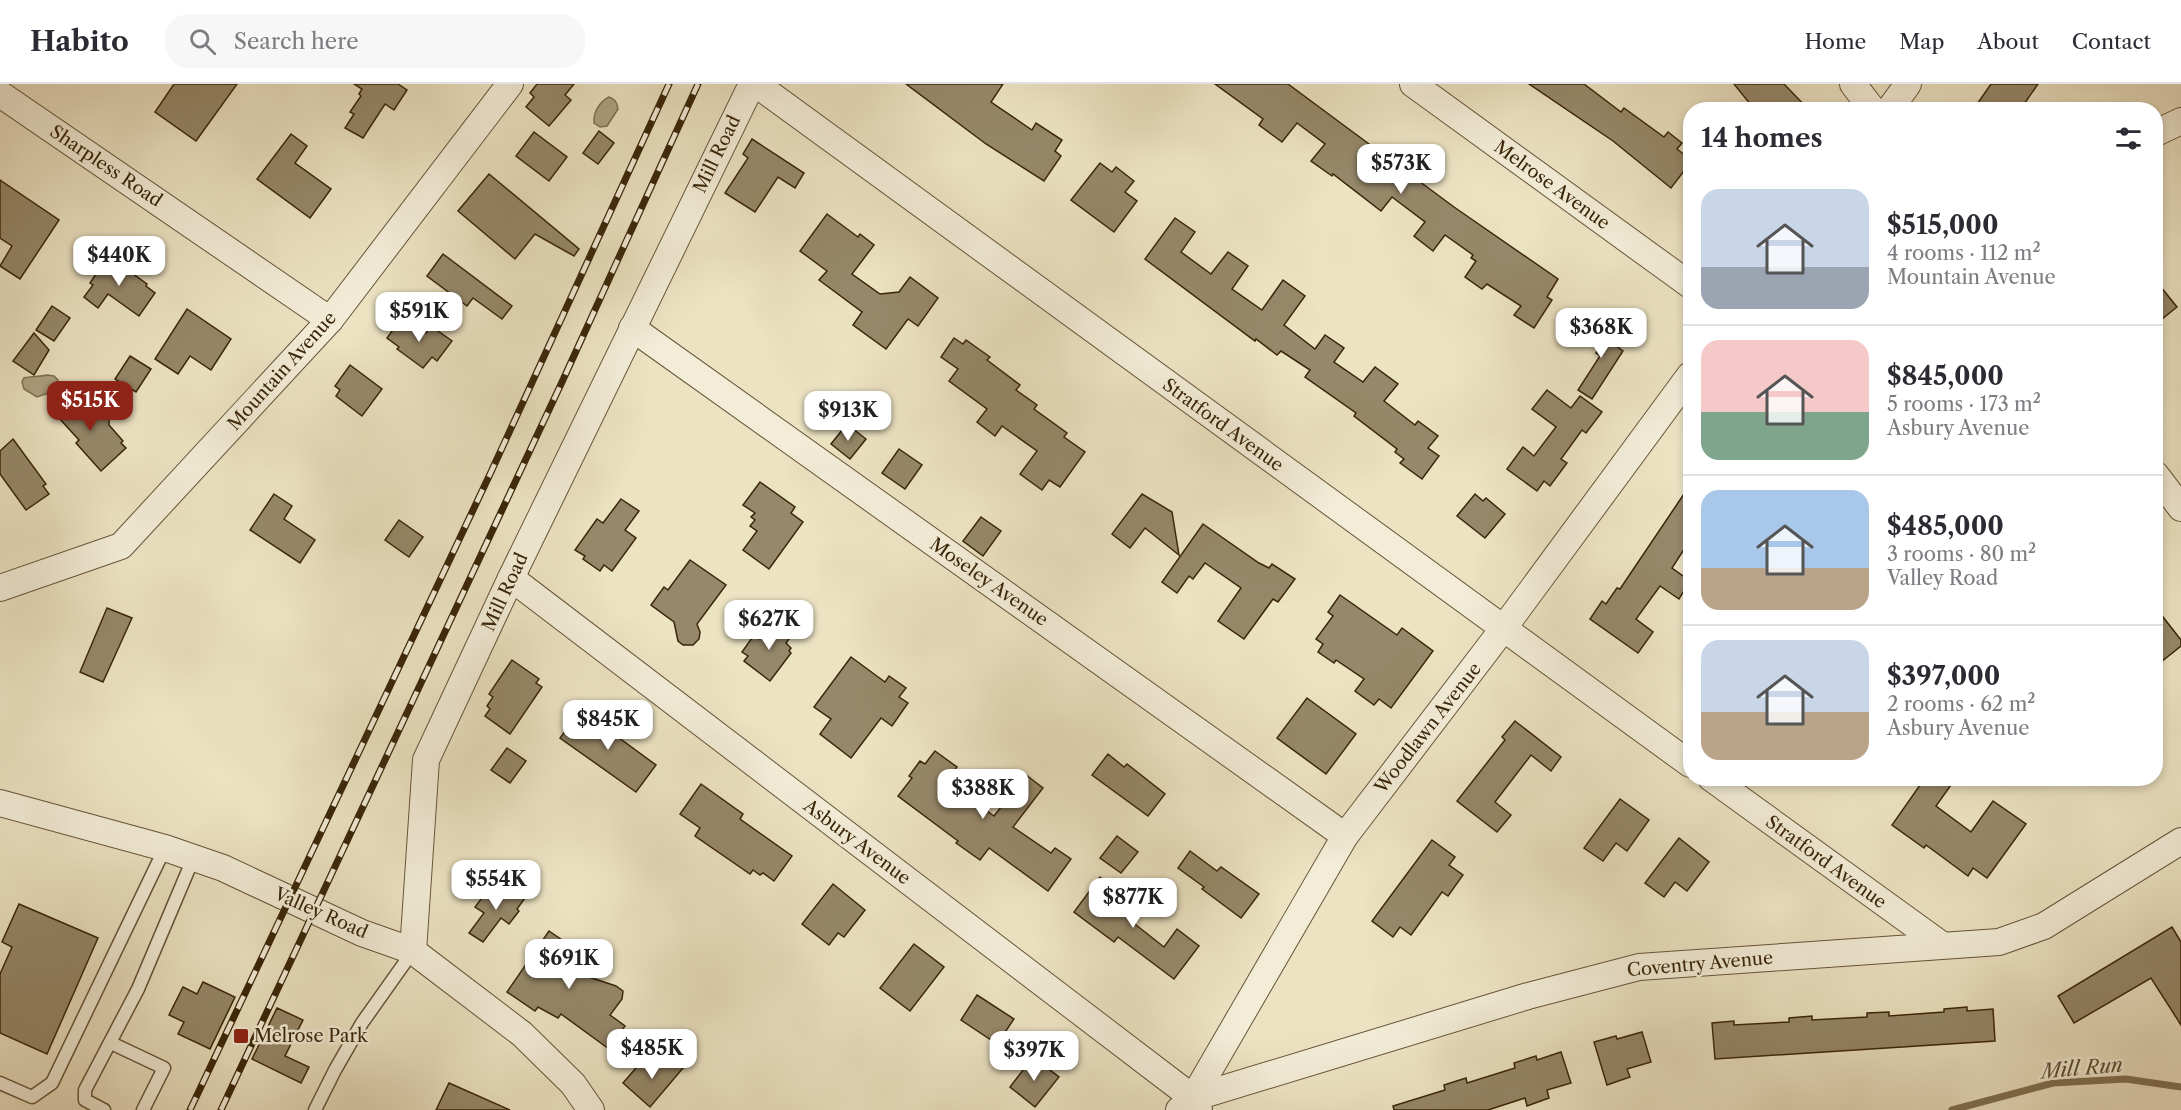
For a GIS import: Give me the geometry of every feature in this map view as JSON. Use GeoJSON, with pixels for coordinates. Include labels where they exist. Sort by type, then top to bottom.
{"type":"FeatureCollection","features":[{"type":"Feature","properties":{"kind":"street","name":"Mountain Avenue"},"geometry":{"type":"LineString","coordinates":[[0,588],[121,546],[330,320],[510,84]]}},
{"type":"Feature","properties":{"kind":"street","name":"Mill Road"},"geometry":{"type":"LineString","coordinates":[[412,951],[426,760],[511,578],[752,84]]}},
{"type":"Feature","properties":{"kind":"street","name":"Stratford Avenue"},"geometry":{"type":"LineString","coordinates":[[756,84],[1683,759]]}},
{"type":"Feature","properties":{"kind":"street","name":"Melrose Avenue"},"geometry":{"type":"LineString","coordinates":[[1413,84],[1683,280]]}},
{"type":"Feature","properties":{"kind":"street"},"geometry":{"type":"LineString","coordinates":[[1853,84],[1867,102]]}},
{"type":"Feature","properties":{"kind":"street"},"geometry":{"type":"LineString","coordinates":[[1895,102],[1908,84]]}},
{"type":"Feature","properties":{"kind":"street","name":"Sharpless Road"},"geometry":{"type":"LineString","coordinates":[[0,94],[330,320]]}},
{"type":"Feature","properties":{"kind":"street"},"geometry":{"type":"LineString","coordinates":[[2163,130],[2181,121]]}},
{"type":"Feature","properties":{"kind":"street","name":"Moseley Avenue"},"geometry":{"type":"LineString","coordinates":[[632,328],[1345,836]]}},
{"type":"Feature","properties":{"kind":"street","name":"Woodlawn Avenue"},"geometry":{"type":"LineString","coordinates":[[1190,1106],[1345,836],[1503,629],[1683,385]]}},
{"type":"Feature","properties":{"kind":"street"},"geometry":{"type":"LineString","coordinates":[[2163,484],[2181,508]]}},
{"type":"Feature","properties":{"kind":"street","name":"Asbury Avenue"},"geometry":{"type":"LineString","coordinates":[[511,578],[1190,1106]]}},
{"type":"Feature","properties":{"kind":"street","name":"Stratford Avenue"},"geometry":{"type":"LineString","coordinates":[[1721,786],[1942,945]]}},
{"type":"Feature","properties":{"kind":"street","name":"Valley Road"},"geometry":{"type":"LineString","coordinates":[[0,803],[165,848],[223,868],[362,933],[412,951],[522,1034],[573,1084],[591,1110]]}},
{"type":"Feature","properties":{"kind":"street","name":"Coventry Avenue"},"geometry":{"type":"LineString","coordinates":[[1190,1106],[1528,996],[1639,966],[1999,942],[2044,926],[2181,842]]}},
{"type":"Feature","properties":{"kind":"lane"},"geometry":{"type":"LineString","coordinates":[[0,1083],[32,1097],[52,1083],[165,848]]}},
{"type":"Feature","properties":{"kind":"lane"},"geometry":{"type":"LineString","coordinates":[[104,1110],[85,1100],[85,1090],[138,989],[193,859]]}},
{"type":"Feature","properties":{"kind":"lane"},"geometry":{"type":"LineString","coordinates":[[315,1110],[362,1023],[412,951]]}},
{"type":"Feature","properties":{"kind":"lane"},"geometry":{"type":"LineString","coordinates":[[111,1043],[164,1068],[143,1110]]}},
{"type":"Feature","properties":{"kind":"shaded area"},"geometry":{"type":"Polygon","coordinates":[[[609,97],[615,101],[618,109],[607,126],[600,127],[594,123],[597,108],[609,97]]]}},
{"type":"Feature","properties":{"kind":"shaded area"},"geometry":{"type":"Polygon","coordinates":[[[54,376],[58,380],[55,391],[37,397],[24,389],[22,382],[24,378],[54,376]]]}},
{"type":"Feature","properties":{"kind":"building"},"geometry":{"type":"Polygon","coordinates":[[[174,84],[237,84],[196,141],[155,112],[174,84]]]}},
{"type":"Feature","properties":{"kind":"building"},"geometry":{"type":"Polygon","coordinates":[[[354,84],[398,84],[407,90],[394,110],[385,104],[363,138],[345,128],[354,114],[350,112],[361,96],[359,94],[362,89],[354,84]]]}},
{"type":"Feature","properties":{"kind":"building"},"geometry":{"type":"Polygon","coordinates":[[[537,84],[574,84],[565,95],[571,100],[549,126],[526,107],[534,97],[530,93],[537,84]]]}},
{"type":"Feature","properties":{"kind":"building"},"geometry":{"type":"Polygon","coordinates":[[[906,84],[1003,84],[991,102],[1032,130],[1036,123],[1062,140],[1055,151],[1061,156],[1044,181],[986,144],[906,84]]]}},
{"type":"Feature","properties":{"kind":"building"},"geometry":{"type":"Polygon","coordinates":[[[1215,84],[1288,84],[1454,207],[1558,279],[1547,297],[1552,300],[1534,328],[1514,315],[1521,306],[1487,284],[1482,289],[1465,277],[1476,261],[1471,258],[1473,255],[1445,235],[1433,251],[1414,236],[1425,222],[1392,197],[1381,211],[1333,174],[1332,176],[1311,161],[1325,144],[1297,123],[1282,142],[1259,125],[1263,119],[1215,84]]]}},
{"type":"Feature","properties":{"kind":"building"},"geometry":{"type":"Polygon","coordinates":[[[1529,84],[1584,84],[1621,112],[1624,108],[1664,137],[1668,132],[1682,143],[1677,149],[1683,154],[1683,172],[1671,188],[1613,141],[1529,84]]]}},
{"type":"Feature","properties":{"kind":"building"},"geometry":{"type":"Polygon","coordinates":[[[1734,84],[1784,84],[1801,102],[1749,102],[1734,84]]]}},
{"type":"Feature","properties":{"kind":"building"},"geometry":{"type":"Polygon","coordinates":[[[1991,84],[2038,84],[2026,102],[1979,102],[1991,84]]]}},
{"type":"Feature","properties":{"kind":"building"},"geometry":{"type":"Polygon","coordinates":[[[599,131],[614,143],[598,164],[583,153],[599,131]]]}},
{"type":"Feature","properties":{"kind":"building"},"geometry":{"type":"Polygon","coordinates":[[[534,132],[567,157],[549,181],[516,156],[534,132]]]}},
{"type":"Feature","properties":{"kind":"building"},"geometry":{"type":"Polygon","coordinates":[[[291,134],[307,146],[295,163],[331,189],[310,218],[257,179],[291,134]]]}},
{"type":"Feature","properties":{"kind":"building"},"geometry":{"type":"Polygon","coordinates":[[[752,139],[804,173],[795,188],[778,177],[755,212],[725,193],[748,158],[743,154],[752,139]]]}},
{"type":"Feature","properties":{"kind":"building"},"geometry":{"type":"Polygon","coordinates":[[[1100,163],[1112,172],[1116,167],[1134,181],[1125,192],[1137,201],[1114,232],[1071,200],[1100,163]]]}},
{"type":"Feature","properties":{"kind":"building"},"geometry":{"type":"Polygon","coordinates":[[[489,174],[579,249],[574,256],[535,234],[515,259],[458,211],[489,174]]]}},
{"type":"Feature","properties":{"kind":"building"},"geometry":{"type":"Polygon","coordinates":[[[0,180],[59,220],[20,279],[0,266],[12,246],[0,238],[0,180]]]}},
{"type":"Feature","properties":{"kind":"building"},"geometry":{"type":"Polygon","coordinates":[[[827,214],[858,237],[860,234],[874,245],[852,274],[880,294],[899,292],[910,277],[938,298],[918,326],[908,319],[886,349],[853,325],[862,312],[819,280],[827,271],[800,251],[827,214]]]}},
{"type":"Feature","properties":{"kind":"building"},"geometry":{"type":"Polygon","coordinates":[[[1175,218],[1195,232],[1181,252],[1211,274],[1228,252],[1248,266],[1232,289],[1262,310],[1283,280],[1305,296],[1284,325],[1315,349],[1325,335],[1344,348],[1334,362],[1363,382],[1375,367],[1398,384],[1384,401],[1415,425],[1418,421],[1438,436],[1428,448],[1439,456],[1422,479],[1400,463],[1404,459],[1395,452],[1397,449],[1354,416],[1356,413],[1305,377],[1310,370],[1281,351],[1277,355],[1256,339],[1255,341],[1145,259],[1175,218]]]}},
{"type":"Feature","properties":{"kind":"building"},"geometry":{"type":"Polygon","coordinates":[[[443,254],[512,306],[502,319],[473,298],[467,306],[427,276],[443,254]]]}},
{"type":"Feature","properties":{"kind":"building"},"geometry":{"type":"Polygon","coordinates":[[[108,256],[147,284],[146,286],[155,293],[139,316],[108,294],[98,308],[84,297],[93,285],[90,283],[108,256]]]}},
{"type":"Feature","properties":{"kind":"building"},"geometry":{"type":"Polygon","coordinates":[[[2163,290],[2177,307],[2163,318],[2163,290]]]}},
{"type":"Feature","properties":{"kind":"building"},"geometry":{"type":"Polygon","coordinates":[[[52,306],[70,318],[54,341],[36,330],[52,306]]]}},
{"type":"Feature","properties":{"kind":"building"},"geometry":{"type":"Polygon","coordinates":[[[187,309],[231,339],[211,370],[190,356],[178,374],[155,359],[187,309]]]}},
{"type":"Feature","properties":{"kind":"building"},"geometry":{"type":"Polygon","coordinates":[[[400,320],[405,324],[409,320],[426,333],[431,326],[452,341],[437,361],[432,357],[423,368],[397,349],[399,347],[387,338],[400,320]]]}},
{"type":"Feature","properties":{"kind":"building"},"geometry":{"type":"Polygon","coordinates":[[[1596,322],[1619,338],[1615,345],[1623,351],[1592,399],[1578,390],[1600,356],[1596,353],[1599,348],[1585,338],[1596,322]]]}},
{"type":"Feature","properties":{"kind":"building"},"geometry":{"type":"Polygon","coordinates":[[[34,333],[49,350],[34,375],[13,361],[34,333]]]}},
{"type":"Feature","properties":{"kind":"building"},"geometry":{"type":"Polygon","coordinates":[[[954,338],[963,344],[966,340],[990,357],[987,360],[1020,385],[1016,390],[1037,405],[1034,409],[1067,433],[1064,437],[1085,452],[1060,487],[1049,480],[1042,490],[1020,474],[1037,451],[1002,426],[995,436],[977,422],[987,409],[949,381],[958,369],[941,357],[954,338]]]}},
{"type":"Feature","properties":{"kind":"building"},"geometry":{"type":"Polygon","coordinates":[[[130,356],[151,369],[136,392],[115,379],[130,356]]]}},
{"type":"Feature","properties":{"kind":"building"},"geometry":{"type":"Polygon","coordinates":[[[350,365],[382,389],[362,416],[336,396],[340,390],[335,386],[350,365]]]}},
{"type":"Feature","properties":{"kind":"building"},"geometry":{"type":"Polygon","coordinates":[[[1547,390],[1571,408],[1580,396],[1602,412],[1586,433],[1582,430],[1561,459],[1567,463],[1550,486],[1544,481],[1537,491],[1507,469],[1523,447],[1534,456],[1556,427],[1532,409],[1547,390]]]}},
{"type":"Feature","properties":{"kind":"building"},"geometry":{"type":"Polygon","coordinates":[[[64,394],[88,419],[101,408],[109,418],[109,425],[123,441],[121,443],[126,448],[101,471],[76,443],[79,440],[49,407],[64,394]]]}},
{"type":"Feature","properties":{"kind":"building"},"geometry":{"type":"Polygon","coordinates":[[[847,424],[866,439],[850,459],[831,444],[847,424]]]}},
{"type":"Feature","properties":{"kind":"building"},"geometry":{"type":"Polygon","coordinates":[[[13,439],[46,484],[43,486],[49,494],[26,510],[0,474],[0,451],[13,439]]]}},
{"type":"Feature","properties":{"kind":"building"},"geometry":{"type":"Polygon","coordinates":[[[899,449],[922,465],[905,489],[882,473],[899,449]]]}},
{"type":"Feature","properties":{"kind":"building"},"geometry":{"type":"Polygon","coordinates":[[[760,482],[795,507],[791,513],[803,522],[769,569],[743,550],[757,531],[750,526],[755,520],[751,517],[755,513],[743,505],[760,482]]]}},
{"type":"Feature","properties":{"kind":"building"},"geometry":{"type":"Polygon","coordinates":[[[274,494],[292,506],[284,519],[315,540],[300,563],[250,530],[274,494]]]}},
{"type":"Feature","properties":{"kind":"building"},"geometry":{"type":"Polygon","coordinates":[[[1142,494],[1172,512],[1179,555],[1145,528],[1130,548],[1112,534],[1142,494]]]}},
{"type":"Feature","properties":{"kind":"building"},"geometry":{"type":"Polygon","coordinates":[[[1475,494],[1483,501],[1486,498],[1505,514],[1485,538],[1457,516],[1475,494]]]}},
{"type":"Feature","properties":{"kind":"building"},"geometry":{"type":"Polygon","coordinates":[[[1683,495],[1683,551],[1672,568],[1683,576],[1683,592],[1679,599],[1660,586],[1636,619],[1653,632],[1638,653],[1590,619],[1602,601],[1606,604],[1617,588],[1620,589],[1683,495]]]}},
{"type":"Feature","properties":{"kind":"building"},"geometry":{"type":"Polygon","coordinates":[[[621,499],[639,511],[625,530],[636,538],[612,571],[604,565],[600,571],[583,559],[585,556],[575,550],[597,519],[603,523],[621,499]]]}},
{"type":"Feature","properties":{"kind":"building"},"geometry":{"type":"Polygon","coordinates":[[[981,517],[1001,531],[983,556],[963,541],[981,517]]]}},
{"type":"Feature","properties":{"kind":"building"},"geometry":{"type":"Polygon","coordinates":[[[399,520],[423,537],[409,557],[385,540],[399,520]]]}},
{"type":"Feature","properties":{"kind":"building"},"geometry":{"type":"Polygon","coordinates":[[[1203,524],[1259,563],[1269,568],[1272,564],[1295,579],[1278,602],[1273,599],[1244,639],[1218,621],[1241,588],[1205,563],[1193,579],[1189,576],[1177,593],[1162,582],[1203,524]]]}},
{"type":"Feature","properties":{"kind":"building"},"geometry":{"type":"Polygon","coordinates":[[[690,560],[726,585],[697,624],[700,632],[699,639],[693,645],[683,645],[678,641],[674,622],[651,605],[664,587],[668,590],[690,560]]]}},
{"type":"Feature","properties":{"kind":"building"},"geometry":{"type":"Polygon","coordinates":[[[1340,595],[1397,635],[1402,628],[1433,651],[1391,708],[1379,699],[1374,705],[1355,691],[1364,679],[1336,660],[1334,663],[1318,652],[1323,644],[1316,639],[1333,616],[1328,612],[1340,595]]]}},
{"type":"Feature","properties":{"kind":"building"},"geometry":{"type":"Polygon","coordinates":[[[107,608],[132,618],[103,682],[80,672],[107,608]]]}},
{"type":"Feature","properties":{"kind":"building"},"geometry":{"type":"Polygon","coordinates":[[[2163,617],[2181,640],[2181,646],[2163,660],[2163,617]]]}},
{"type":"Feature","properties":{"kind":"building"},"geometry":{"type":"Polygon","coordinates":[[[773,621],[792,635],[786,643],[791,648],[789,651],[791,653],[770,681],[744,661],[748,656],[742,652],[754,635],[759,639],[773,621]]]}},
{"type":"Feature","properties":{"kind":"building"},"geometry":{"type":"Polygon","coordinates":[[[851,657],[885,682],[889,676],[906,688],[899,697],[908,703],[892,726],[881,718],[851,758],[820,734],[831,719],[814,707],[851,657]]]}},
{"type":"Feature","properties":{"kind":"building"},"geometry":{"type":"Polygon","coordinates":[[[512,660],[539,679],[536,683],[542,687],[510,734],[485,716],[490,709],[487,706],[493,697],[489,694],[512,660]]]}},
{"type":"Feature","properties":{"kind":"building"},"geometry":{"type":"Polygon","coordinates":[[[1307,698],[1356,734],[1326,774],[1277,738],[1307,698]]]}},
{"type":"Feature","properties":{"kind":"building"},"geometry":{"type":"Polygon","coordinates":[[[581,710],[656,765],[636,792],[560,738],[581,710]]]}},
{"type":"Feature","properties":{"kind":"building"},"geometry":{"type":"Polygon","coordinates":[[[1515,721],[1561,757],[1551,771],[1531,755],[1495,802],[1511,815],[1497,832],[1457,801],[1505,740],[1502,737],[1515,721]]]}},
{"type":"Feature","properties":{"kind":"building"},"geometry":{"type":"Polygon","coordinates":[[[507,748],[526,761],[510,783],[491,770],[507,748]]]}},
{"type":"Feature","properties":{"kind":"building"},"geometry":{"type":"Polygon","coordinates":[[[935,751],[957,767],[948,779],[959,788],[958,790],[994,816],[1026,775],[1043,788],[1013,827],[1051,853],[1055,848],[1071,859],[1048,891],[989,848],[980,860],[898,796],[912,778],[909,776],[920,761],[925,764],[935,751]]]}},
{"type":"Feature","properties":{"kind":"building"},"geometry":{"type":"Polygon","coordinates":[[[1108,754],[1124,767],[1127,764],[1165,794],[1148,816],[1092,775],[1108,754]]]}},
{"type":"Feature","properties":{"kind":"building"},"geometry":{"type":"Polygon","coordinates":[[[701,784],[743,814],[740,819],[792,856],[774,881],[763,873],[760,875],[753,870],[750,874],[695,836],[700,828],[680,814],[701,784]]]}},
{"type":"Feature","properties":{"kind":"building"},"geometry":{"type":"Polygon","coordinates":[[[1919,786],[1950,786],[1936,806],[1971,832],[1993,801],[2026,824],[1987,878],[1973,868],[1968,876],[1926,845],[1924,848],[1892,825],[1919,786]]]}},
{"type":"Feature","properties":{"kind":"building"},"geometry":{"type":"Polygon","coordinates":[[[1620,799],[1649,820],[1627,851],[1616,843],[1603,861],[1584,848],[1620,799]]]}},
{"type":"Feature","properties":{"kind":"building"},"geometry":{"type":"Polygon","coordinates":[[[1117,836],[1138,852],[1121,873],[1100,858],[1117,836]]]}},
{"type":"Feature","properties":{"kind":"building"},"geometry":{"type":"Polygon","coordinates":[[[1679,838],[1709,862],[1687,891],[1675,882],[1664,897],[1645,883],[1679,838]]]}},
{"type":"Feature","properties":{"kind":"building"},"geometry":{"type":"Polygon","coordinates":[[[1432,840],[1455,857],[1449,865],[1463,875],[1448,896],[1442,892],[1411,935],[1400,927],[1393,937],[1372,921],[1432,840]]]}},
{"type":"Feature","properties":{"kind":"building"},"geometry":{"type":"Polygon","coordinates":[[[1190,851],[1217,871],[1221,867],[1259,894],[1241,918],[1178,868],[1190,851]]]}},
{"type":"Feature","properties":{"kind":"building"},"geometry":{"type":"Polygon","coordinates":[[[1100,877],[1129,899],[1122,908],[1133,917],[1131,921],[1164,947],[1177,929],[1199,946],[1174,979],[1118,937],[1114,942],[1074,912],[1100,877]]]}},
{"type":"Feature","properties":{"kind":"building"},"geometry":{"type":"Polygon","coordinates":[[[506,883],[525,898],[509,924],[501,918],[483,942],[469,933],[484,913],[475,907],[487,891],[495,897],[506,883]]]}},
{"type":"Feature","properties":{"kind":"building"},"geometry":{"type":"Polygon","coordinates":[[[833,884],[865,910],[844,937],[838,933],[829,945],[802,924],[833,884]]]}},
{"type":"Feature","properties":{"kind":"building"},"geometry":{"type":"Polygon","coordinates":[[[19,904],[98,938],[47,1054],[0,1033],[0,974],[12,947],[2,942],[19,904]]]}},
{"type":"Feature","properties":{"kind":"building"},"geometry":{"type":"Polygon","coordinates":[[[2172,927],[2181,942],[2181,1025],[2151,978],[2074,1023],[2058,996],[2172,927]]]}},
{"type":"Feature","properties":{"kind":"building"},"geometry":{"type":"Polygon","coordinates":[[[549,931],[590,959],[580,974],[616,986],[623,991],[622,999],[610,1015],[625,1026],[609,1049],[561,1014],[558,1018],[538,1007],[535,1011],[507,992],[549,931]]]}},
{"type":"Feature","properties":{"kind":"building"},"geometry":{"type":"Polygon","coordinates":[[[914,944],[944,967],[910,1011],[880,988],[914,944]]]}},
{"type":"Feature","properties":{"kind":"building"},"geometry":{"type":"Polygon","coordinates":[[[203,982],[235,997],[210,1049],[178,1034],[184,1022],[169,1015],[183,987],[197,994],[203,982]]]}},
{"type":"Feature","properties":{"kind":"building"},"geometry":{"type":"Polygon","coordinates":[[[977,995],[1014,1019],[997,1044],[961,1020],[977,995]]]}},
{"type":"Feature","properties":{"kind":"building"},"geometry":{"type":"Polygon","coordinates":[[[1967,1007],[1967,1011],[1993,1009],[1995,1041],[1715,1059],[1712,1023],[1734,1021],[1734,1025],[1789,1022],[1789,1018],[1812,1016],[1812,1020],[1867,1017],[1867,1013],[1889,1012],[1889,1016],[1944,1012],[1944,1009],[1967,1007]]]}},
{"type":"Feature","properties":{"kind":"building"},"geometry":{"type":"Polygon","coordinates":[[[277,1008],[303,1020],[285,1056],[309,1067],[301,1083],[252,1059],[277,1008]]]}},
{"type":"Feature","properties":{"kind":"building"},"geometry":{"type":"Polygon","coordinates":[[[1642,1032],[1651,1062],[1627,1069],[1630,1077],[1607,1085],[1594,1042],[1642,1032]]]}},
{"type":"Feature","properties":{"kind":"building"},"geometry":{"type":"Polygon","coordinates":[[[1561,1052],[1571,1083],[1547,1090],[1549,1098],[1527,1106],[1525,1098],[1488,1110],[1394,1110],[1393,1106],[1445,1090],[1444,1085],[1466,1078],[1467,1083],[1515,1068],[1514,1063],[1536,1056],[1537,1060],[1561,1052]]]}},
{"type":"Feature","properties":{"kind":"building"},"geometry":{"type":"Polygon","coordinates":[[[669,1056],[683,1068],[650,1107],[623,1083],[642,1061],[655,1072],[669,1056]]]}},
{"type":"Feature","properties":{"kind":"building"},"geometry":{"type":"Polygon","coordinates":[[[1033,1057],[1059,1077],[1035,1107],[1010,1087],[1033,1057]]]}},
{"type":"Feature","properties":{"kind":"building"},"geometry":{"type":"Polygon","coordinates":[[[449,1083],[510,1110],[436,1110],[449,1083]]]}},
{"type":"Feature","properties":{"kind":"waterway","name":"Mill Run"},"geometry":{"type":"LineString","coordinates":[[1952,1110],[2053,1083],[2126,1079],[2181,1087]]}},
{"type":"Feature","properties":{"kind":"railway"},"geometry":{"type":"LineString","coordinates":[[190,1110],[491,472],[669,84]]}},
{"type":"Feature","properties":{"kind":"railway"},"geometry":{"type":"LineString","coordinates":[[221,1110],[562,382],[698,84]]}},
{"type":"Feature","properties":{"kind":"place","name":"Melrose Park"},"geometry":{"type":"Point","coordinates":[241,1036]}}]}
